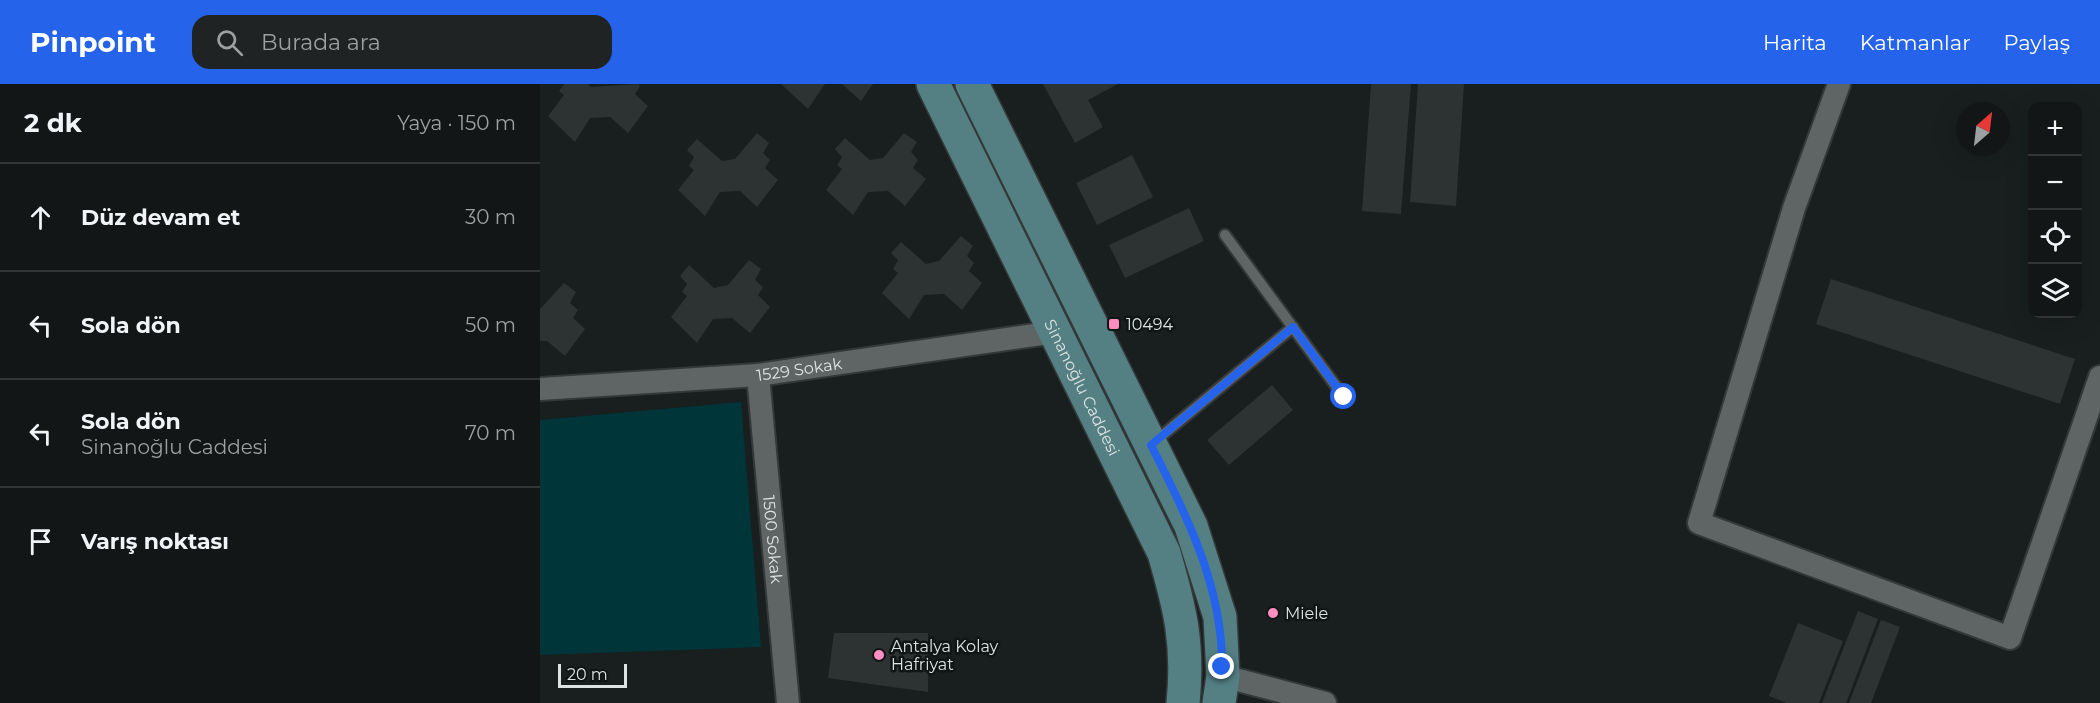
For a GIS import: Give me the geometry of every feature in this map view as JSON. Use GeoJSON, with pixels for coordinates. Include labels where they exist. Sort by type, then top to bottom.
{"type":"FeatureCollection","features":[{"type":"Feature","properties":{"kind":"main road","name":"Si̇nanoğlu Caddesi"},"geometry":{"type":"LineString","coordinates":[[933,84],[1164,553],[1182,613],[1186,672],[1183,703]]}},
{"type":"Feature","properties":{"kind":"main road","name":"Si̇nanoğlu Caddesi"},"geometry":{"type":"LineString","coordinates":[[972,84],[1191,526],[1220,617],[1221,690]]}},
{"type":"Feature","properties":{"kind":"street"},"geometry":{"type":"LineString","coordinates":[[1839,84],[1794,208],[1699,523],[2010,638],[2100,377]]}},
{"type":"Feature","properties":{"kind":"street","name":"1529 Sokak"},"geometry":{"type":"LineString","coordinates":[[540,389],[758,375],[1055,332]]}},
{"type":"Feature","properties":{"kind":"street","name":"1500 Sokak"},"geometry":{"type":"LineString","coordinates":[[758,375],[788,703]]}},
{"type":"Feature","properties":{"kind":"street"},"geometry":{"type":"LineString","coordinates":[[1221,690],[1325,703]]}},
{"type":"Feature","properties":{"kind":"lane"},"geometry":{"type":"LineString","coordinates":[[1225,235],[1344,397]]}},
{"type":"Feature","properties":{"kind":"lane"},"geometry":{"type":"LineString","coordinates":[[1151,445],[1293,327]]}},
{"type":"Feature","properties":{"kind":"shaded area"},"geometry":{"type":"Polygon","coordinates":[[[741,402],[761,647],[540,655],[540,420],[741,402]]]}},
{"type":"Feature","properties":{"kind":"building"},"geometry":{"type":"Polygon","coordinates":[[[564,84],[588,84],[591,87],[638,84],[640,86],[635,94],[648,106],[628,133],[610,117],[590,118],[575,142],[548,116],[564,95],[559,91],[564,84]]]}},
{"type":"Feature","properties":{"kind":"building"},"geometry":{"type":"Polygon","coordinates":[[[781,84],[825,84],[808,109],[781,84]]]}},
{"type":"Feature","properties":{"kind":"building"},"geometry":{"type":"Polygon","coordinates":[[[842,84],[873,84],[861,101],[842,84]]]}},
{"type":"Feature","properties":{"kind":"building"},"geometry":{"type":"Polygon","coordinates":[[[1043,84],[1118,84],[1088,100],[1103,127],[1075,143],[1043,84]]]}},
{"type":"Feature","properties":{"kind":"building"},"geometry":{"type":"Polygon","coordinates":[[[1371,84],[1411,84],[1401,214],[1362,211],[1371,84]]]}},
{"type":"Feature","properties":{"kind":"building"},"geometry":{"type":"Polygon","coordinates":[[[1418,84],[1464,84],[1456,206],[1410,202],[1418,84]]]}},
{"type":"Feature","properties":{"kind":"building"},"geometry":{"type":"Polygon","coordinates":[[[757,133],[769,143],[763,153],[770,160],[765,168],[778,180],[757,207],[740,191],[720,192],[705,216],[678,190],[694,170],[689,166],[694,157],[687,150],[697,139],[722,161],[735,159],[757,133]]]}},
{"type":"Feature","properties":{"kind":"building"},"geometry":{"type":"Polygon","coordinates":[[[904,133],[917,142],[911,152],[918,160],[913,168],[926,179],[905,206],[888,191],[868,192],[853,215],[826,190],[842,169],[837,165],[842,157],[835,149],[845,138],[870,160],[883,158],[904,133]]]}},
{"type":"Feature","properties":{"kind":"building"},"geometry":{"type":"Polygon","coordinates":[[[1132,155],[1153,197],[1097,225],[1076,183],[1132,155]]]}},
{"type":"Feature","properties":{"kind":"building"},"geometry":{"type":"Polygon","coordinates":[[[1189,208],[1204,241],[1125,278],[1109,245],[1189,208]]]}},
{"type":"Feature","properties":{"kind":"building"},"geometry":{"type":"Polygon","coordinates":[[[961,236],[973,246],[967,256],[974,263],[969,271],[982,283],[962,310],[944,294],[924,295],[909,319],[882,293],[898,273],[893,269],[898,260],[891,253],[901,242],[926,264],[939,261],[961,236]]]}},
{"type":"Feature","properties":{"kind":"building"},"geometry":{"type":"Polygon","coordinates":[[[749,260],[761,269],[755,280],[763,287],[758,295],[770,307],[750,333],[732,318],[713,319],[697,343],[671,317],[687,296],[682,292],[687,284],[680,276],[689,265],[714,288],[728,285],[749,260]]]}},
{"type":"Feature","properties":{"kind":"building"},"geometry":{"type":"Polygon","coordinates":[[[1831,279],[2075,359],[2060,404],[1816,324],[1831,279]]]}},
{"type":"Feature","properties":{"kind":"building"},"geometry":{"type":"Polygon","coordinates":[[[564,283],[576,292],[570,303],[578,310],[573,318],[585,329],[565,356],[547,341],[540,341],[540,309],[564,283]]]}},
{"type":"Feature","properties":{"kind":"building"},"geometry":{"type":"Polygon","coordinates":[[[1272,385],[1293,410],[1229,465],[1207,440],[1272,385]]]}},
{"type":"Feature","properties":{"kind":"building"},"geometry":{"type":"Polygon","coordinates":[[[1858,611],[1878,619],[1846,703],[1822,703],[1858,611]]]}},
{"type":"Feature","properties":{"kind":"building"},"geometry":{"type":"Polygon","coordinates":[[[1881,620],[1900,627],[1871,703],[1849,703],[1881,620]]]}},
{"type":"Feature","properties":{"kind":"building"},"geometry":{"type":"Polygon","coordinates":[[[1798,623],[1843,641],[1819,703],[1787,703],[1769,696],[1798,623]]]}},
{"type":"Feature","properties":{"kind":"building","name":"Antalya Kolay Hafriyat"},"geometry":{"type":"Polygon","coordinates":[[[834,633],[928,633],[928,692],[828,678],[834,633]]]}},
{"type":"Feature","properties":{"kind":"place","name":"10494"},"geometry":{"type":"Point","coordinates":[1114,324]}},
{"type":"Feature","properties":{"kind":"place","name":"Miele"},"geometry":{"type":"Point","coordinates":[1273,613]}},
{"type":"Feature","properties":{"kind":"place","name":"Antalya Kolay Hafriyat"},"geometry":{"type":"Point","coordinates":[879,655]}},
{"type":"Feature","properties":{"kind":"route"},"geometry":{"type":"LineString","coordinates":[[1222,667],[1223,640],[1220,617],[1206,569],[1191,526],[1151,445],[1293,327],[1344,397]]}}]}
